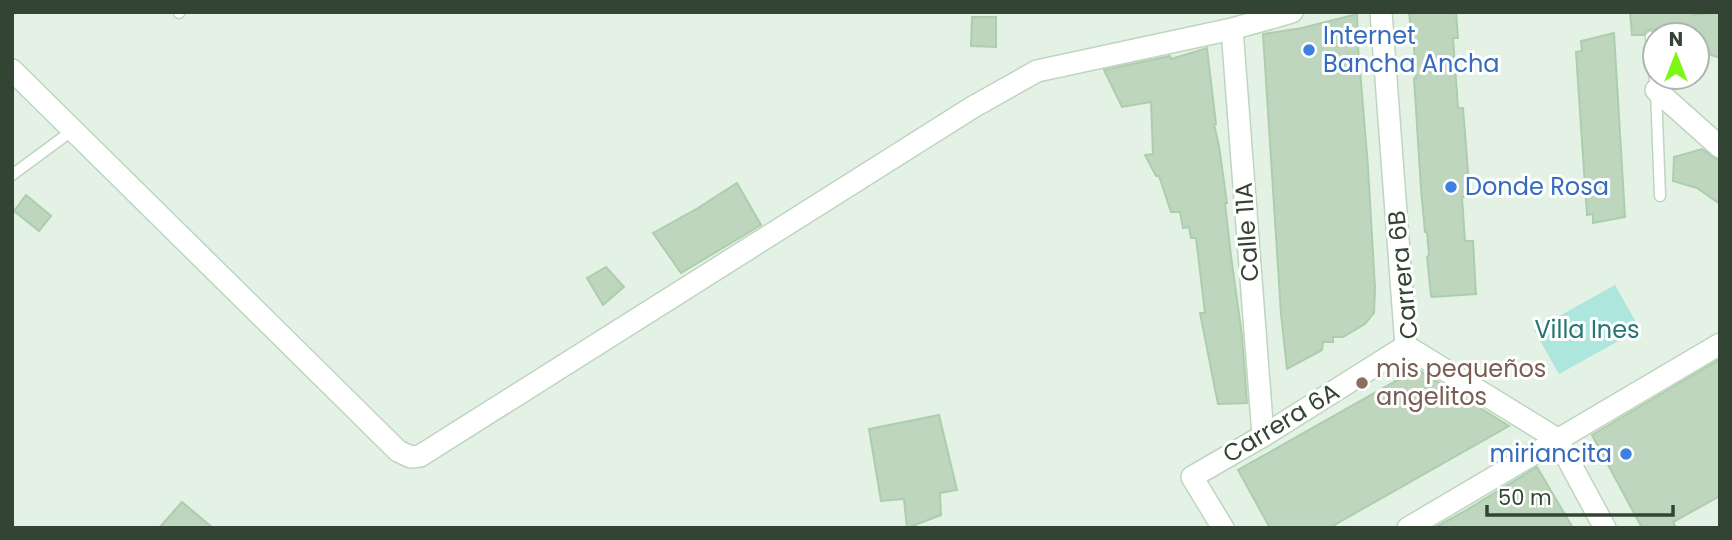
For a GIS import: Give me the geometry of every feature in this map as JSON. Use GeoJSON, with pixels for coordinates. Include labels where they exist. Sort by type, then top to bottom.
{"type":"FeatureCollection","features":[{"type":"Feature","properties":{"kind":"street"},"geometry":{"type":"LineString","coordinates":[[12,71],[398,451],[411,457],[420,456],[984,101],[1037,71],[1232,29],[1292,12]]}},
{"type":"Feature","properties":{"kind":"street","name":"Carrera 6B"},"geometry":{"type":"LineString","coordinates":[[1381,12],[1406,346],[1557,439]]}},
{"type":"Feature","properties":{"kind":"street","name":"Calle 11A"},"geometry":{"type":"LineString","coordinates":[[1232,29],[1263,436]]}},
{"type":"Feature","properties":{"kind":"street"},"geometry":{"type":"LineString","coordinates":[[1657,91],[1720,147]]}},
{"type":"Feature","properties":{"kind":"street"},"geometry":{"type":"LineString","coordinates":[[1408,528],[1720,344]]}},
{"type":"Feature","properties":{"kind":"street","name":"Carrera 6A"},"geometry":{"type":"LineString","coordinates":[[1223,528],[1192,477],[1263,436],[1406,346]]}},
{"type":"Feature","properties":{"kind":"street"},"geometry":{"type":"LineString","coordinates":[[1557,439],[1605,528]]}},
{"type":"Feature","properties":{"kind":"lane"},"geometry":{"type":"LineString","coordinates":[[1656,91],[1660,196]]}},
{"type":"Feature","properties":{"kind":"lane"},"geometry":{"type":"LineString","coordinates":[[12,174],[74,130]]}},
{"type":"Feature","properties":{"kind":"green space","name":"Villa Ines"},"geometry":{"type":"Polygon","coordinates":[[[1615,285],[1640,329],[1559,374],[1534,330],[1615,285]]]}},
{"type":"Feature","properties":{"kind":"building"},"geometry":{"type":"Polygon","coordinates":[[[1409,12],[1456,12],[1458,38],[1453,38],[1458,108],[1463,108],[1470,197],[1462,197],[1465,241],[1473,241],[1476,294],[1431,296],[1421,189],[1413,33],[1409,12]]]}},
{"type":"Feature","properties":{"kind":"building"},"geometry":{"type":"Polygon","coordinates":[[[1630,12],[1693,12],[1694,15],[1720,12],[1720,58],[1711,55],[1711,21],[1641,21],[1641,35],[1632,35],[1630,12]]]}},
{"type":"Feature","properties":{"kind":"building"},"geometry":{"type":"Polygon","coordinates":[[[1357,14],[1375,288],[1374,313],[1365,324],[1343,337],[1333,337],[1333,342],[1323,342],[1322,350],[1287,369],[1263,34],[1302,28],[1357,14]]]}},
{"type":"Feature","properties":{"kind":"building"},"geometry":{"type":"Polygon","coordinates":[[[972,17],[996,17],[996,47],[971,46],[972,17]]]}},
{"type":"Feature","properties":{"kind":"building"},"geometry":{"type":"Polygon","coordinates":[[[1614,33],[1625,217],[1593,223],[1593,214],[1587,215],[1576,52],[1582,51],[1581,41],[1614,33]]]}},
{"type":"Feature","properties":{"kind":"building"},"geometry":{"type":"Polygon","coordinates":[[[1207,48],[1214,124],[1227,203],[1242,336],[1247,403],[1218,404],[1200,313],[1205,313],[1196,238],[1191,238],[1189,227],[1183,228],[1180,212],[1171,212],[1159,176],[1156,176],[1145,155],[1153,154],[1151,102],[1122,107],[1104,70],[1170,56],[1171,59],[1207,48]]]}},
{"type":"Feature","properties":{"kind":"building"},"geometry":{"type":"Polygon","coordinates":[[[1702,149],[1720,162],[1720,204],[1697,188],[1673,181],[1674,157],[1702,149]]]}},
{"type":"Feature","properties":{"kind":"building"},"geometry":{"type":"Polygon","coordinates":[[[737,183],[761,225],[681,273],[653,233],[737,183]]]}},
{"type":"Feature","properties":{"kind":"building"},"geometry":{"type":"Polygon","coordinates":[[[26,195],[51,216],[39,231],[14,211],[26,195]]]}},
{"type":"Feature","properties":{"kind":"building"},"geometry":{"type":"Polygon","coordinates":[[[606,267],[624,287],[603,305],[587,278],[606,267]]]}},
{"type":"Feature","properties":{"kind":"building"},"geometry":{"type":"Polygon","coordinates":[[[1720,359],[1720,496],[1673,522],[1676,528],[1642,528],[1592,435],[1720,359]]]}},
{"type":"Feature","properties":{"kind":"building"},"geometry":{"type":"Polygon","coordinates":[[[1417,369],[1509,426],[1329,528],[1270,528],[1238,470],[1417,369]]]}},
{"type":"Feature","properties":{"kind":"building"},"geometry":{"type":"Polygon","coordinates":[[[939,415],[957,490],[940,493],[941,515],[907,528],[904,499],[881,501],[869,429],[939,415]]]}},
{"type":"Feature","properties":{"kind":"building"},"geometry":{"type":"Polygon","coordinates":[[[1537,467],[1573,528],[1434,528],[1465,511],[1537,467]]]}},
{"type":"Feature","properties":{"kind":"building"},"geometry":{"type":"Polygon","coordinates":[[[182,502],[213,528],[159,528],[182,502]]]}},
{"type":"Feature","properties":{"kind":"place","name":"Internet Bancha Ancha"},"geometry":{"type":"Point","coordinates":[1309,50]}},
{"type":"Feature","properties":{"kind":"place","name":"Donde Rosa"},"geometry":{"type":"Point","coordinates":[1451,187]}},
{"type":"Feature","properties":{"kind":"place","name":"mis pequeños angelitos"},"geometry":{"type":"Point","coordinates":[1362,383]}},
{"type":"Feature","properties":{"kind":"place","name":"miriancita"},"geometry":{"type":"Point","coordinates":[1626,454]}}]}
